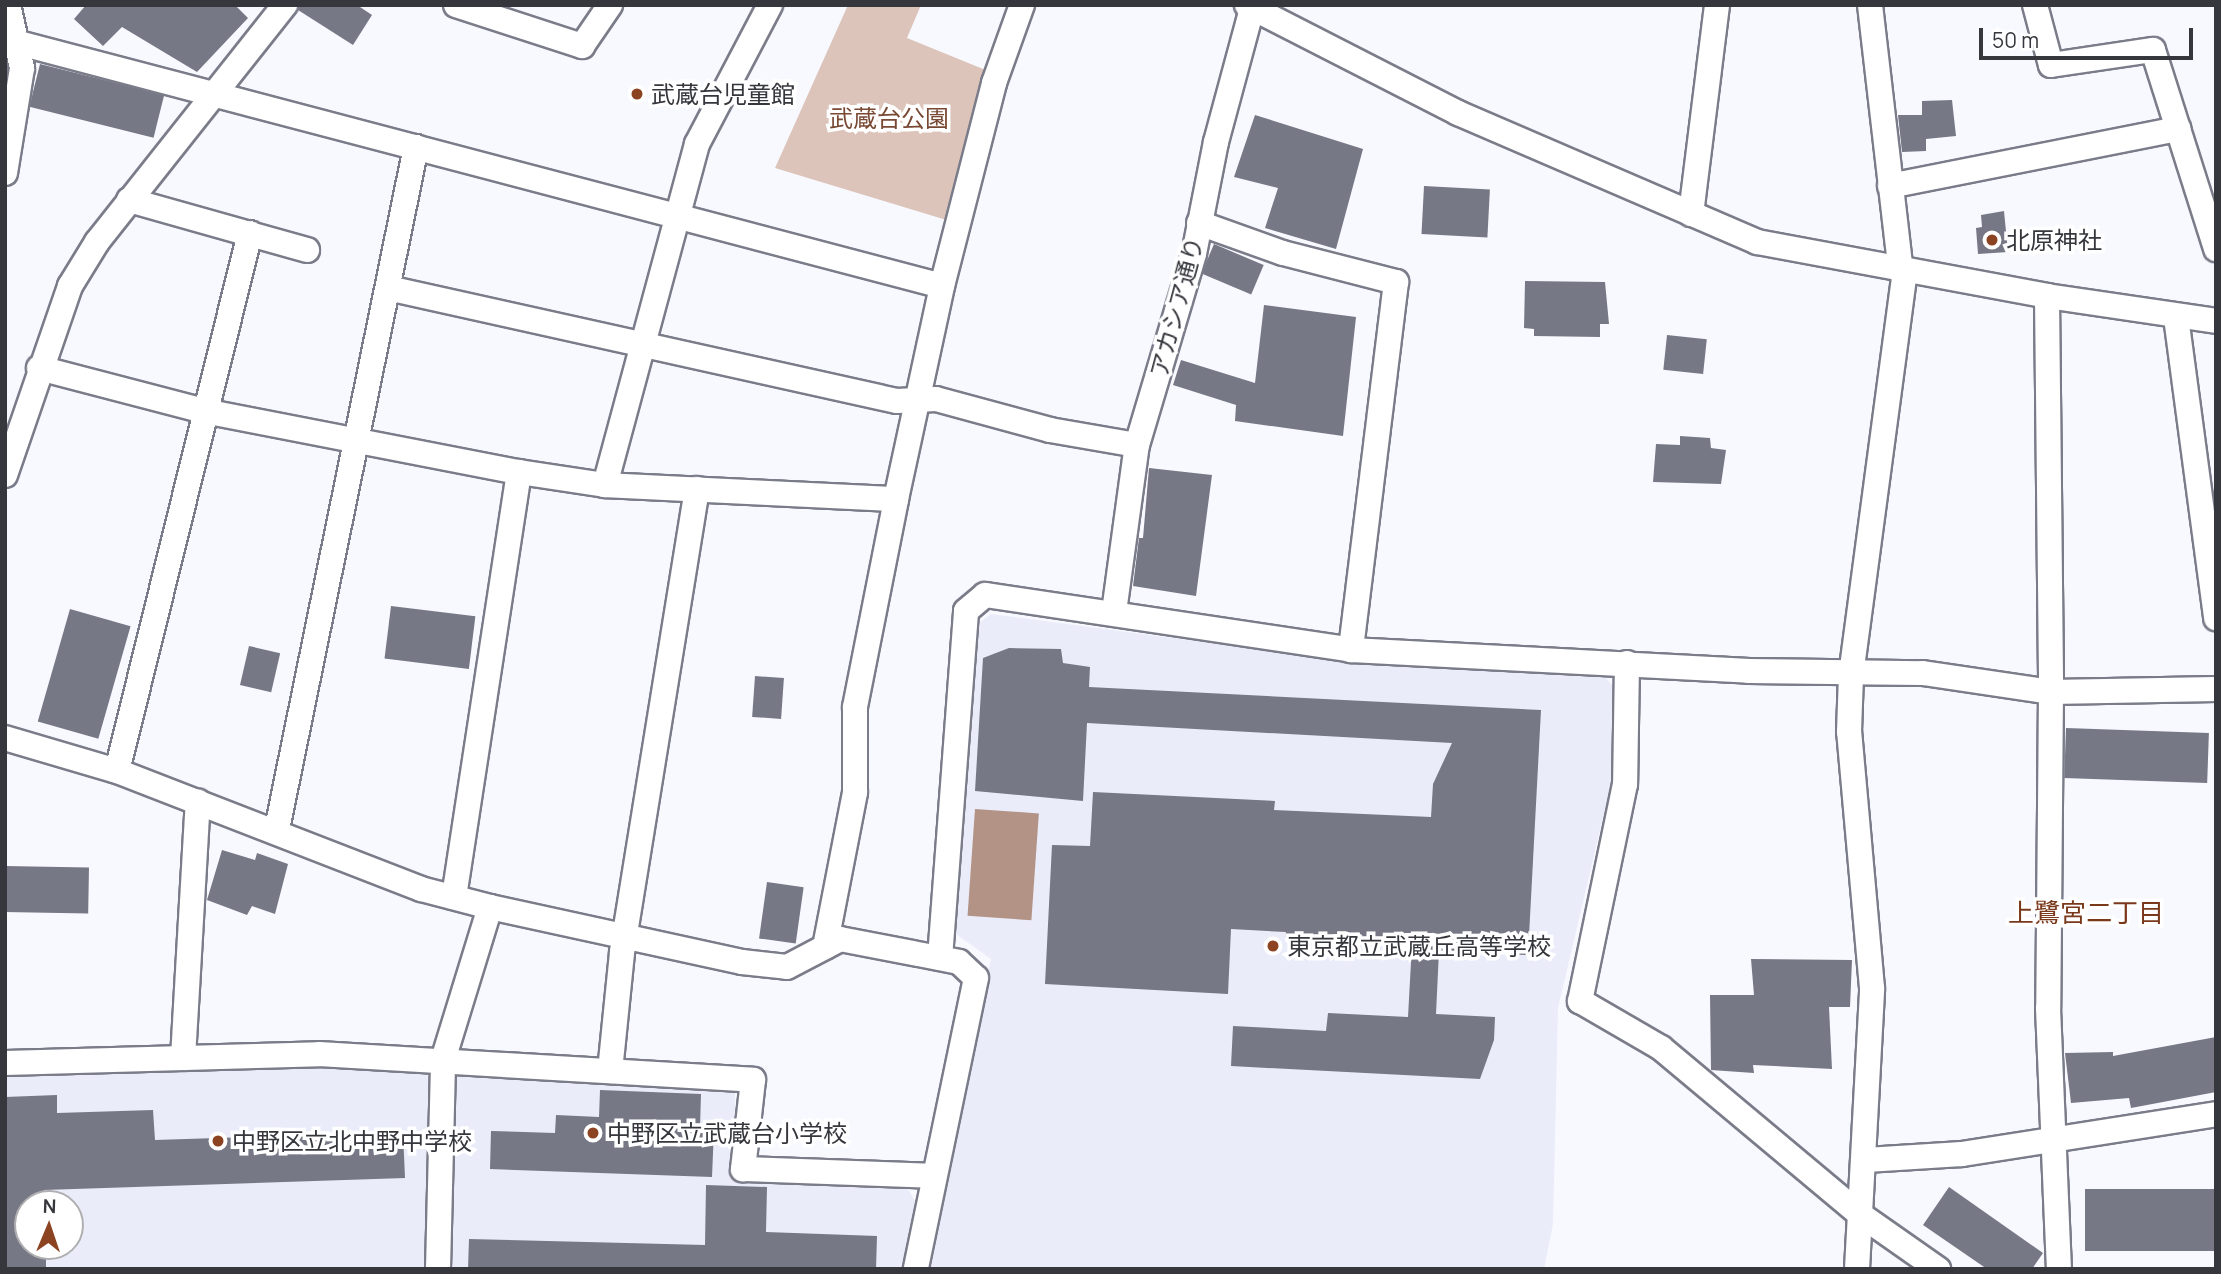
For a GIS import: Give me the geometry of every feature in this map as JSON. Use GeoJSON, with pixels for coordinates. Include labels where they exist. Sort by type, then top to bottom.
{"type":"FeatureCollection","features":[{"type":"Feature","properties":{"kind":"street"},"geometry":{"type":"LineString","coordinates":[[5,173],[22,68],[19,43],[8,5]]}},
{"type":"Feature","properties":{"kind":"street"},"geometry":{"type":"LineString","coordinates":[[5,475],[39,368],[70,286],[129,200],[285,5]]}},
{"type":"Feature","properties":{"kind":"street"},"geometry":{"type":"LineString","coordinates":[[458,6],[582,46],[610,5]]}},
{"type":"Feature","properties":{"kind":"street"},"geometry":{"type":"LineString","coordinates":[[605,485],[641,343],[697,144],[770,5]]}},
{"type":"Feature","properties":{"kind":"street"},"geometry":{"type":"LineString","coordinates":[[825,947],[855,792],[855,707],[896,499],[942,286],[994,83],[1022,5]]}},
{"type":"Feature","properties":{"kind":"street"},"geometry":{"type":"LineString","coordinates":[[1691,214],[1717,5]]}},
{"type":"Feature","properties":{"kind":"street"},"geometry":{"type":"LineString","coordinates":[[1857,1269],[1858,1213],[1866,1160],[1872,988],[1849,732],[1851,675],[1903,271],[1890,186],[1870,5]]}},
{"type":"Feature","properties":{"kind":"street"},"geometry":{"type":"LineString","coordinates":[[2035,5],[2051,65],[2153,50],[2216,249]]}},
{"type":"Feature","properties":{"kind":"street"},"geometry":{"type":"LineString","coordinates":[[1250,6],[1458,113],[1757,242],[2048,296],[2216,321]]}},
{"type":"Feature","properties":{"kind":"street","name":"アカシア通り"},"geometry":{"type":"LineString","coordinates":[[1114,612],[1137,445],[1194,254],[1250,6]]}},
{"type":"Feature","properties":{"kind":"street"},"geometry":{"type":"LineString","coordinates":[[19,43],[216,91],[416,147],[942,286]]}},
{"type":"Feature","properties":{"kind":"street"},"geometry":{"type":"LineString","coordinates":[[1890,186],[2178,129]]}},
{"type":"Feature","properties":{"kind":"street"},"geometry":{"type":"LineString","coordinates":[[277,830],[416,147]]}},
{"type":"Feature","properties":{"kind":"street"},"geometry":{"type":"LineString","coordinates":[[129,200],[307,250]]}},
{"type":"Feature","properties":{"kind":"street"},"geometry":{"type":"LineString","coordinates":[[1199,223],[1283,253],[1396,282],[1351,650]]}},
{"type":"Feature","properties":{"kind":"street"},"geometry":{"type":"LineString","coordinates":[[117,771],[250,233]]}},
{"type":"Feature","properties":{"kind":"street"},"geometry":{"type":"LineString","coordinates":[[388,288],[897,401],[936,399],[1050,430],[1137,445]]}},
{"type":"Feature","properties":{"kind":"street"},"geometry":{"type":"LineString","coordinates":[[2048,296],[2051,692],[2048,943],[2059,1269]]}},
{"type":"Feature","properties":{"kind":"street"},"geometry":{"type":"LineString","coordinates":[[2176,317],[2216,618]]}},
{"type":"Feature","properties":{"kind":"street"},"geometry":{"type":"LineString","coordinates":[[39,368],[204,411],[519,472],[605,485],[896,499]]}},
{"type":"Feature","properties":{"kind":"street"},"geometry":{"type":"LineString","coordinates":[[454,897],[519,472]]}},
{"type":"Feature","properties":{"kind":"street"},"geometry":{"type":"LineString","coordinates":[[610,1071],[625,936],[697,489]]}},
{"type":"Feature","properties":{"kind":"street"},"geometry":{"type":"LineString","coordinates":[[940,958],[966,611],[985,595],[1114,612],[1351,650],[1851,675],[1923,673],[2051,692],[2216,689]]}},
{"type":"Feature","properties":{"kind":"street"},"geometry":{"type":"LineString","coordinates":[[1627,663],[1625,784],[1580,1001],[1661,1048],[1858,1213],[1938,1269]]}},
{"type":"Feature","properties":{"kind":"street"},"geometry":{"type":"LineString","coordinates":[[5,738],[117,771],[277,830],[421,889],[490,907],[787,967],[840,939],[959,962],[976,978],[932,1176],[916,1269]]}},
{"type":"Feature","properties":{"kind":"street"},"geometry":{"type":"LineString","coordinates":[[183,1058],[198,801]]}},
{"type":"Feature","properties":{"kind":"street"},"geometry":{"type":"LineString","coordinates":[[438,1269],[443,1060],[490,907]]}},
{"type":"Feature","properties":{"kind":"street"},"geometry":{"type":"LineString","coordinates":[[5,1063],[319,1054],[753,1080],[743,1169],[932,1176]]}},
{"type":"Feature","properties":{"kind":"street"},"geometry":{"type":"LineString","coordinates":[[1866,1160],[1962,1154],[2216,1114]]}},
{"type":"Feature","properties":{"kind":"shaded area","name":"東京都立武蔵丘高等学校"},"geometry":{"type":"Polygon","coordinates":[[[991,614],[1377,665],[1604,676],[1613,686],[1611,783],[1558,1008],[1553,1224],[1544,1269],[928,1269],[991,959],[956,934],[975,626],[991,614]]]}},
{"type":"Feature","properties":{"kind":"shaded area"},"geometry":{"type":"Polygon","coordinates":[[[975,809],[1039,813],[1031,920],[968,916],[975,809]]]}},
{"type":"Feature","properties":{"kind":"shaded area","name":"中野区立北中野中学校"},"geometry":{"type":"Polygon","coordinates":[[[321,1068],[423,1071],[432,1078],[428,1269],[5,1269],[5,1075],[321,1068]]]}},
{"type":"Feature","properties":{"kind":"shaded area","name":"中野区立武蔵台小学校"},"geometry":{"type":"Polygon","coordinates":[[[460,1075],[735,1090],[734,1176],[908,1189],[915,1201],[903,1260],[899,1269],[448,1269],[452,1081],[460,1075]]]}},
{"type":"Feature","properties":{"kind":"green space","name":"武蔵台公園"},"geometry":{"type":"Polygon","coordinates":[[[848,5],[921,5],[907,38],[988,71],[953,222],[775,168],[848,5]]]}},
{"type":"Feature","properties":{"kind":"building"},"geometry":{"type":"Polygon","coordinates":[[[86,5],[235,5],[248,18],[197,72],[122,27],[103,46],[74,19],[86,5]]]}},
{"type":"Feature","properties":{"kind":"building"},"geometry":{"type":"Polygon","coordinates":[[[300,5],[357,5],[372,15],[353,45],[298,10],[300,5]]]}},
{"type":"Feature","properties":{"kind":"building"},"geometry":{"type":"Polygon","coordinates":[[[40,64],[164,95],[154,138],[29,107],[40,64]]]}},
{"type":"Feature","properties":{"kind":"building"},"geometry":{"type":"Polygon","coordinates":[[[1952,100],[1956,136],[1926,139],[1926,151],[1902,152],[1898,115],[1922,115],[1922,101],[1952,100]]]}},
{"type":"Feature","properties":{"kind":"building"},"geometry":{"type":"Polygon","coordinates":[[[1255,115],[1363,149],[1336,249],[1265,228],[1278,188],[1234,177],[1255,115]]]}},
{"type":"Feature","properties":{"kind":"building"},"geometry":{"type":"Polygon","coordinates":[[[1424,186],[1490,189],[1487,237],[1421,234],[1424,186]]]}},
{"type":"Feature","properties":{"kind":"building","name":"北原神社"},"geometry":{"type":"Polygon","coordinates":[[[2004,211],[2008,252],[1978,254],[1976,228],[1982,227],[1981,215],[2004,211]]]}},
{"type":"Feature","properties":{"kind":"building"},"geometry":{"type":"Polygon","coordinates":[[[1214,244],[1264,265],[1251,295],[1201,273],[1214,244]]]}},
{"type":"Feature","properties":{"kind":"building"},"geometry":{"type":"Polygon","coordinates":[[[1525,281],[1605,282],[1609,324],[1600,324],[1600,337],[1534,336],[1534,329],[1524,328],[1525,281]]]}},
{"type":"Feature","properties":{"kind":"building"},"geometry":{"type":"Polygon","coordinates":[[[1264,305],[1356,317],[1343,436],[1235,421],[1236,405],[1173,385],[1181,360],[1255,383],[1264,305]]]}},
{"type":"Feature","properties":{"kind":"building"},"geometry":{"type":"Polygon","coordinates":[[[1667,335],[1707,339],[1703,374],[1663,370],[1667,335]]]}},
{"type":"Feature","properties":{"kind":"building"},"geometry":{"type":"Polygon","coordinates":[[[1680,436],[1710,438],[1711,448],[1726,450],[1721,484],[1653,482],[1656,444],[1680,445],[1680,436]]]}},
{"type":"Feature","properties":{"kind":"building"},"geometry":{"type":"Polygon","coordinates":[[[1149,468],[1212,475],[1196,596],[1133,586],[1139,538],[1143,538],[1149,468]]]}},
{"type":"Feature","properties":{"kind":"building"},"geometry":{"type":"Polygon","coordinates":[[[391,606],[475,616],[469,669],[385,659],[391,606]]]}},
{"type":"Feature","properties":{"kind":"building"},"geometry":{"type":"Polygon","coordinates":[[[70,609],[131,626],[98,739],[38,721],[70,609]]]}},
{"type":"Feature","properties":{"kind":"building"},"geometry":{"type":"Polygon","coordinates":[[[249,646],[280,653],[271,692],[240,685],[249,646]]]}},
{"type":"Feature","properties":{"kind":"building"},"geometry":{"type":"Polygon","coordinates":[[[1009,648],[1061,649],[1063,663],[1090,667],[1089,687],[1541,710],[1528,955],[1439,951],[1436,1014],[1495,1017],[1494,1040],[1480,1079],[1231,1066],[1233,1026],[1326,1031],[1328,1013],[1408,1017],[1412,944],[1285,937],[1286,932],[1231,929],[1228,994],[1045,984],[1052,845],[1090,846],[1093,792],[1275,801],[1274,810],[1431,817],[1433,784],[1452,743],[1087,723],[1083,801],[975,791],[983,658],[1009,648]]]}},
{"type":"Feature","properties":{"kind":"building"},"geometry":{"type":"Polygon","coordinates":[[[755,676],[784,678],[781,719],[752,717],[755,676]]]}},
{"type":"Feature","properties":{"kind":"building"},"geometry":{"type":"Polygon","coordinates":[[[2066,728],[2209,733],[2207,783],[2064,778],[2066,728]]]}},
{"type":"Feature","properties":{"kind":"building"},"geometry":{"type":"Polygon","coordinates":[[[222,850],[255,860],[257,853],[288,864],[275,914],[252,906],[247,915],[207,900],[222,850]]]}},
{"type":"Feature","properties":{"kind":"building"},"geometry":{"type":"Polygon","coordinates":[[[5,866],[89,867],[88,913],[5,912],[5,866]]]}},
{"type":"Feature","properties":{"kind":"building"},"geometry":{"type":"Polygon","coordinates":[[[767,882],[804,887],[796,944],[759,938],[767,882]]]}},
{"type":"Feature","properties":{"kind":"building"},"geometry":{"type":"Polygon","coordinates":[[[1751,959],[1852,960],[1850,1007],[1829,1007],[1832,1069],[1753,1065],[1754,1073],[1711,1070],[1710,995],[1754,995],[1751,959]]]}},
{"type":"Feature","properties":{"kind":"building"},"geometry":{"type":"Polygon","coordinates":[[[2216,1037],[2216,1092],[2131,1108],[2129,1098],[2071,1103],[2065,1053],[2113,1052],[2113,1056],[2216,1037]]]}},
{"type":"Feature","properties":{"kind":"building"},"geometry":{"type":"Polygon","coordinates":[[[600,1090],[701,1094],[700,1128],[714,1129],[712,1177],[490,1169],[491,1131],[555,1133],[556,1115],[599,1117],[600,1090]]]}},
{"type":"Feature","properties":{"kind":"building"},"geometry":{"type":"Polygon","coordinates":[[[57,1095],[57,1113],[153,1110],[155,1140],[403,1132],[405,1178],[14,1190],[14,1260],[46,1260],[46,1269],[5,1269],[5,1097],[57,1095]]]}},
{"type":"Feature","properties":{"kind":"building"},"geometry":{"type":"Polygon","coordinates":[[[706,1185],[767,1187],[766,1232],[877,1236],[876,1269],[468,1269],[469,1239],[705,1245],[706,1185]]]}},
{"type":"Feature","properties":{"kind":"building"},"geometry":{"type":"Polygon","coordinates":[[[1949,1187],[2043,1253],[2032,1269],[1987,1269],[1923,1225],[1949,1187]]]}},
{"type":"Feature","properties":{"kind":"building"},"geometry":{"type":"Polygon","coordinates":[[[2085,1189],[2216,1189],[2216,1251],[2085,1251],[2085,1189]]]}},
{"type":"Feature","properties":{"kind":"place","name":"武蔵台児童館"},"geometry":{"type":"Point","coordinates":[637,94]}},
{"type":"Feature","properties":{"kind":"place","name":"北原神社"},"geometry":{"type":"Point","coordinates":[1992,240]}},
{"type":"Feature","properties":{"kind":"place","name":"東京都立武蔵丘高等学校"},"geometry":{"type":"Point","coordinates":[1273,946]}},
{"type":"Feature","properties":{"kind":"place","name":"中野区立武蔵台小学校"},"geometry":{"type":"Point","coordinates":[593,1133]}},
{"type":"Feature","properties":{"kind":"place","name":"中野区立北中野中学校"},"geometry":{"type":"Point","coordinates":[218,1141]}},
{"type":"Feature","properties":{"kind":"district","name":"上鷺宮二丁目"},"geometry":{"type":"Point","coordinates":[2086,913]}}]}
